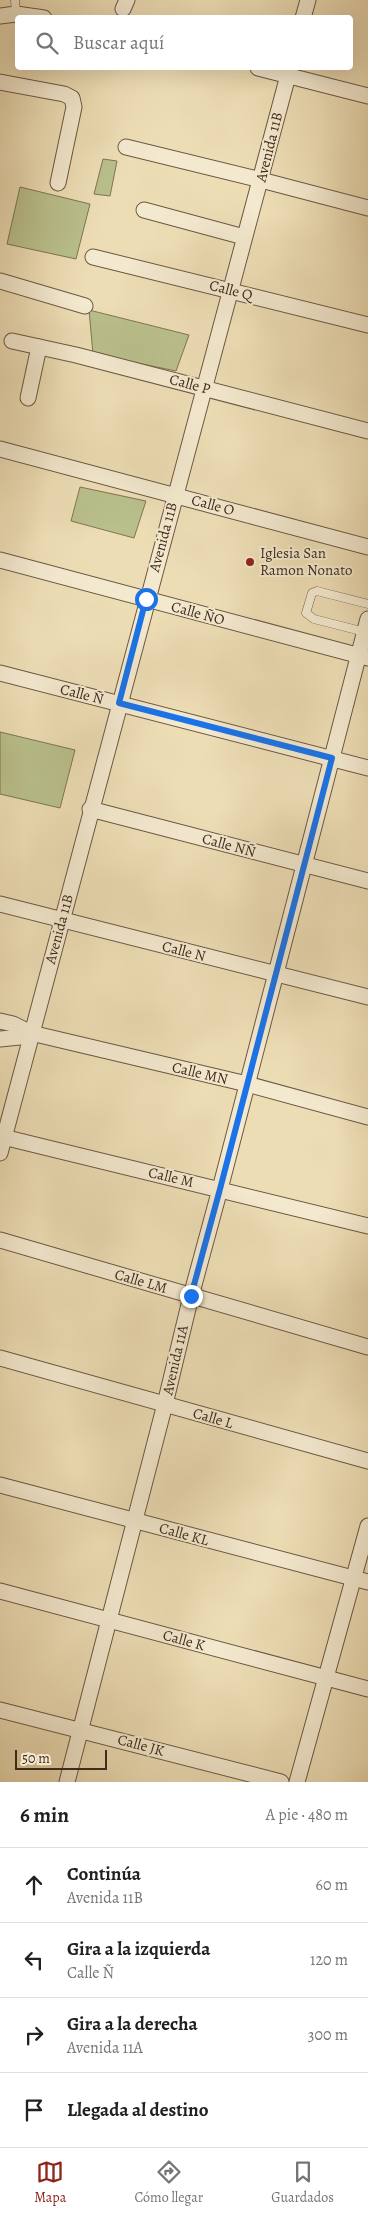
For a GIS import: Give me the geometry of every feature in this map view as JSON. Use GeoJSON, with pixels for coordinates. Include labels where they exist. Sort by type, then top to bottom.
{"type":"FeatureCollection","features":[{"type":"Feature","properties":{"kind":"street"},"geometry":{"type":"LineString","coordinates":[[304,15],[308,0]]}},
{"type":"Feature","properties":{"kind":"street"},"geometry":{"type":"LineString","coordinates":[[0,16],[15,7],[36,15]]}},
{"type":"Feature","properties":{"kind":"street"},"geometry":{"type":"LineString","coordinates":[[289,71],[368,96]]}},
{"type":"Feature","properties":{"kind":"street","name":"Avenida 11B"},"geometry":{"type":"LineString","coordinates":[[0,1153],[146,599],[289,71]]}},
{"type":"Feature","properties":{"kind":"street"},"geometry":{"type":"LineString","coordinates":[[0,82],[64,94],[72,98],[74,107],[58,183]]}},
{"type":"Feature","properties":{"kind":"street"},"geometry":{"type":"LineString","coordinates":[[126,147],[368,208]]}},
{"type":"Feature","properties":{"kind":"street"},"geometry":{"type":"LineString","coordinates":[[144,210],[244,237]]}},
{"type":"Feature","properties":{"kind":"street","name":"Calle Q"},"geometry":{"type":"LineString","coordinates":[[93,257],[368,326]]}},
{"type":"Feature","properties":{"kind":"street"},"geometry":{"type":"LineString","coordinates":[[0,281],[85,306]]}},
{"type":"Feature","properties":{"kind":"street","name":"Calle P"},"geometry":{"type":"LineString","coordinates":[[12,341],[203,387],[368,431]]}},
{"type":"Feature","properties":{"kind":"street"},"geometry":{"type":"LineString","coordinates":[[28,398],[39,347]]}},
{"type":"Feature","properties":{"kind":"street","name":"Calle O"},"geometry":{"type":"LineString","coordinates":[[0,449],[368,547]]}},
{"type":"Feature","properties":{"kind":"street","name":"Calle ÑO"},"geometry":{"type":"LineString","coordinates":[[0,560],[363,657]]}},
{"type":"Feature","properties":{"kind":"street","name":"Avenida 11A"},"geometry":{"type":"LineString","coordinates":[[67,1782],[304,864],[332,758],[363,657],[366,626]]}},
{"type":"Feature","properties":{"kind":"street","name":"Calle Ñ"},"geometry":{"type":"LineString","coordinates":[[0,673],[368,768]]}},
{"type":"Feature","properties":{"kind":"street","name":"Calle NÑ"},"geometry":{"type":"LineString","coordinates":[[90,809],[368,881]]}},
{"type":"Feature","properties":{"kind":"street","name":"Calle N"},"geometry":{"type":"LineString","coordinates":[[0,904],[368,997]]}},
{"type":"Feature","properties":{"kind":"street","name":"Calle MN"},"geometry":{"type":"LineString","coordinates":[[0,1021],[13,1024],[31,1033],[247,1084],[368,1116]]}},
{"type":"Feature","properties":{"kind":"street"},"geometry":{"type":"LineString","coordinates":[[0,1039],[20,1037],[31,1033]]}},
{"type":"Feature","properties":{"kind":"street","name":"Calle M"},"geometry":{"type":"LineString","coordinates":[[4,1137],[368,1226]]}},
{"type":"Feature","properties":{"kind":"street","name":"Calle LM"},"geometry":{"type":"LineString","coordinates":[[0,1240],[368,1347]]}},
{"type":"Feature","properties":{"kind":"street","name":"Calle L"},"geometry":{"type":"LineString","coordinates":[[0,1358],[368,1462]]}},
{"type":"Feature","properties":{"kind":"street","name":"Calle KL"},"geometry":{"type":"LineString","coordinates":[[0,1485],[361,1580]]}},
{"type":"Feature","properties":{"kind":"street"},"geometry":{"type":"LineString","coordinates":[[297,1782],[326,1678],[361,1580],[368,1526]]}},
{"type":"Feature","properties":{"kind":"street","name":"Calle K"},"geometry":{"type":"LineString","coordinates":[[0,1591],[368,1688]]}},
{"type":"Feature","properties":{"kind":"street","name":"Calle JK"},"geometry":{"type":"LineString","coordinates":[[0,1710],[281,1782]]}},
{"type":"Feature","properties":{"kind":"lane"},"geometry":{"type":"LineString","coordinates":[[366,626],[314,619],[306,613],[312,593],[317,591],[368,604]]}},
{"type":"Feature","properties":{"kind":"green space"},"geometry":{"type":"Polygon","coordinates":[[[103,159],[117,161],[110,196],[94,194],[103,159]]]}},
{"type":"Feature","properties":{"kind":"green space"},"geometry":{"type":"Polygon","coordinates":[[[20,187],[90,204],[76,259],[7,244],[20,187]]]}},
{"type":"Feature","properties":{"kind":"green space"},"geometry":{"type":"Polygon","coordinates":[[[89,310],[189,335],[176,371],[93,354],[89,310]]]}},
{"type":"Feature","properties":{"kind":"green space"},"geometry":{"type":"Polygon","coordinates":[[[80,487],[146,501],[134,538],[71,521],[80,487]]]}},
{"type":"Feature","properties":{"kind":"green space"},"geometry":{"type":"Polygon","coordinates":[[[0,732],[75,750],[60,808],[0,794],[0,732]]]}},
{"type":"Feature","properties":{"kind":"place","name":"Iglesia San Ramon Nonato"},"geometry":{"type":"Point","coordinates":[250,562]}},
{"type":"Feature","properties":{"kind":"route"},"geometry":{"type":"LineString","coordinates":[[146,599],[119,703],[332,758],[191,1296]]}}]}
